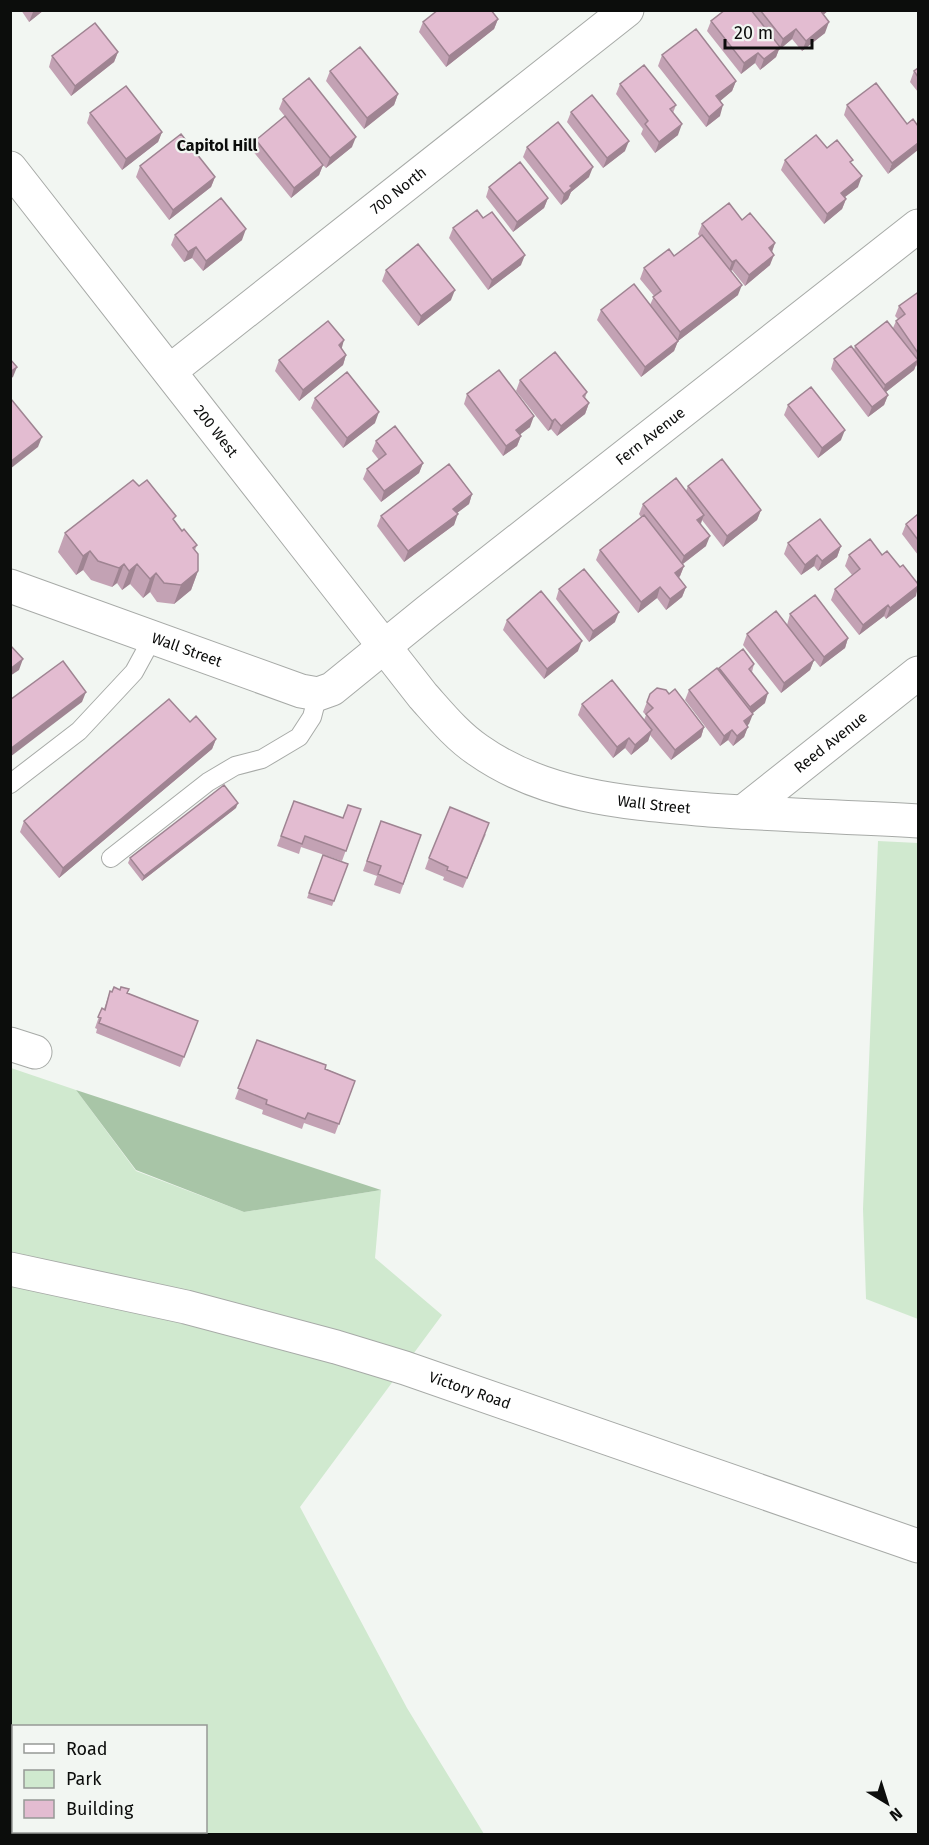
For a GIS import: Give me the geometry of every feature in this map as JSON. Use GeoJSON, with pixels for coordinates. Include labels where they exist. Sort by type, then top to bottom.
{"type":"FeatureCollection","features":[{"type":"Feature","properties":{"kind":"street","name":"700 North"},"geometry":{"type":"LineString","coordinates":[[170,371],[627,10]]}},
{"type":"Feature","properties":{"kind":"street","name":"200 West"},"geometry":{"type":"LineString","coordinates":[[10,168],[423,696]]}},
{"type":"Feature","properties":{"kind":"street","name":"Fern Avenue"},"geometry":{"type":"LineString","coordinates":[[385,646],[918,226]]}},
{"type":"Feature","properties":{"kind":"street","name":"Wall Street"},"geometry":{"type":"LineString","coordinates":[[10,586],[152,639],[301,691],[318,694]]}},
{"type":"Feature","properties":{"kind":"street"},"geometry":{"type":"LineString","coordinates":[[318,694],[345,681],[385,646]]}},
{"type":"Feature","properties":{"kind":"street","name":"Reed Avenue"},"geometry":{"type":"LineString","coordinates":[[743,812],[918,673]]}},
{"type":"Feature","properties":{"kind":"street","name":"Wall Street"},"geometry":{"type":"LineString","coordinates":[[423,696],[451,727],[477,750],[510,769],[555,788],[635,804],[918,821]]}},
{"type":"Feature","properties":{"kind":"street","name":"Victory Road"},"geometry":{"type":"LineString","coordinates":[[10,1269],[186,1307],[405,1368],[918,1546]]}},
{"type":"Feature","properties":{"kind":"lane"},"geometry":{"type":"LineString","coordinates":[[10,784],[79,731],[134,672],[152,639]]}},
{"type":"Feature","properties":{"kind":"lane"},"geometry":{"type":"LineString","coordinates":[[111,858],[208,782],[235,766],[262,759],[299,737],[312,717],[318,694]]}},
{"type":"Feature","properties":{"kind":"green space"},"geometry":{"type":"Polygon","coordinates":[[[878,841],[918,843],[918,1319],[866,1299],[863,1209],[878,841]]]}},
{"type":"Feature","properties":{"kind":"green space"},"geometry":{"type":"Polygon","coordinates":[[[11,1068],[76,1090],[136,1171],[244,1212],[381,1190],[375,1258],[442,1315],[300,1507],[407,1708],[484,1834],[11,1834],[11,1068]]]}},
{"type":"Feature","properties":{"kind":"green space"},"geometry":{"type":"Polygon","coordinates":[[[76,1090],[381,1190],[244,1212],[136,1170],[76,1090]]]}},
{"type":"Feature","properties":{"kind":"building"},"geometry":{"type":"Polygon","coordinates":[[[438,10],[491,10],[498,19],[449,56],[423,22],[438,10]]]}},
{"type":"Feature","properties":{"kind":"building"},"geometry":{"type":"Polygon","coordinates":[[[725,10],[751,10],[780,47],[764,59],[758,53],[744,63],[711,21],[725,10]]]}},
{"type":"Feature","properties":{"kind":"building"},"geometry":{"type":"Polygon","coordinates":[[[760,10],[820,10],[829,22],[806,41],[796,29],[783,39],[760,10]]]}},
{"type":"Feature","properties":{"kind":"building"},"geometry":{"type":"Polygon","coordinates":[[[95,23],[118,52],[75,86],[52,56],[95,23]]]}},
{"type":"Feature","properties":{"kind":"building"},"geometry":{"type":"Polygon","coordinates":[[[696,29],[736,81],[716,96],[723,105],[709,117],[662,55],[696,29]]]}},
{"type":"Feature","properties":{"kind":"building"},"geometry":{"type":"Polygon","coordinates":[[[360,47],[398,94],[367,118],[330,71],[360,47]]]}},
{"type":"Feature","properties":{"kind":"building"},"geometry":{"type":"Polygon","coordinates":[[[644,65],[676,105],[670,109],[682,124],[659,142],[645,124],[648,121],[620,84],[644,65]]]}},
{"type":"Feature","properties":{"kind":"building"},"geometry":{"type":"Polygon","coordinates":[[[309,78],[356,137],[330,158],[283,99],[309,78]]]}},
{"type":"Feature","properties":{"kind":"building"},"geometry":{"type":"Polygon","coordinates":[[[876,83],[907,124],[913,119],[918,126],[918,143],[892,163],[847,105],[876,83]]]}},
{"type":"Feature","properties":{"kind":"building"},"geometry":{"type":"Polygon","coordinates":[[[126,86],[162,132],[126,159],[90,113],[126,86]]]}},
{"type":"Feature","properties":{"kind":"building"},"geometry":{"type":"Polygon","coordinates":[[[592,95],[629,141],[607,158],[571,112],[592,95]]]}},
{"type":"Feature","properties":{"kind":"building"},"geometry":{"type":"Polygon","coordinates":[[[285,116],[323,165],[294,188],[256,140],[285,116]]]}},
{"type":"Feature","properties":{"kind":"building"},"geometry":{"type":"Polygon","coordinates":[[[558,122],[593,167],[564,194],[527,147],[558,122]]]}},
{"type":"Feature","properties":{"kind":"building"},"geometry":{"type":"Polygon","coordinates":[[[181,134],[215,177],[173,210],[140,166],[181,134]]]}},
{"type":"Feature","properties":{"kind":"building"},"geometry":{"type":"Polygon","coordinates":[[[816,135],[827,148],[837,140],[853,160],[850,162],[862,176],[841,193],[846,199],[827,214],[785,160],[816,135]]]}},
{"type":"Feature","properties":{"kind":"building"},"geometry":{"type":"Polygon","coordinates":[[[520,162],[548,198],[517,222],[489,187],[520,162]]]}},
{"type":"Feature","properties":{"kind":"building"},"geometry":{"type":"Polygon","coordinates":[[[221,198],[246,229],[206,261],[196,247],[188,252],[175,235],[221,198]]]}},
{"type":"Feature","properties":{"kind":"building"},"geometry":{"type":"Polygon","coordinates":[[[729,203],[742,220],[750,213],[775,243],[769,248],[774,255],[749,275],[736,260],[732,262],[702,224],[729,203]]]}},
{"type":"Feature","properties":{"kind":"building"},"geometry":{"type":"Polygon","coordinates":[[[477,210],[483,218],[492,212],[525,255],[492,280],[453,228],[477,210]]]}},
{"type":"Feature","properties":{"kind":"building"},"geometry":{"type":"Polygon","coordinates":[[[702,235],[742,285],[680,332],[653,297],[661,291],[644,268],[669,249],[674,256],[702,235]]]}},
{"type":"Feature","properties":{"kind":"building"},"geometry":{"type":"Polygon","coordinates":[[[418,244],[455,290],[421,316],[386,270],[418,244]]]}},
{"type":"Feature","properties":{"kind":"building"},"geometry":{"type":"Polygon","coordinates":[[[634,284],[678,341],[645,367],[601,310],[634,284]]]}},
{"type":"Feature","properties":{"kind":"building"},"geometry":{"type":"Polygon","coordinates":[[[917,293],[918,353],[896,321],[905,314],[899,306],[917,293]]]}},
{"type":"Feature","properties":{"kind":"building"},"geometry":{"type":"Polygon","coordinates":[[[328,321],[344,340],[339,345],[346,355],[303,390],[279,360],[328,321]]]}},
{"type":"Feature","properties":{"kind":"building"},"geometry":{"type":"Polygon","coordinates":[[[887,321],[918,360],[885,385],[855,346],[887,321]]]}},
{"type":"Feature","properties":{"kind":"building"},"geometry":{"type":"Polygon","coordinates":[[[851,346],[888,395],[872,407],[834,359],[851,346]]]}},
{"type":"Feature","properties":{"kind":"building"},"geometry":{"type":"Polygon","coordinates":[[[555,352],[587,392],[583,396],[589,403],[561,426],[555,419],[552,421],[520,380],[555,352]]]}},
{"type":"Feature","properties":{"kind":"building"},"geometry":{"type":"Polygon","coordinates":[[[10,359],[17,367],[10,372],[10,359]]]}},
{"type":"Feature","properties":{"kind":"building"},"geometry":{"type":"Polygon","coordinates":[[[499,370],[534,416],[516,430],[521,436],[506,446],[467,394],[499,370]]]}},
{"type":"Feature","properties":{"kind":"building"},"geometry":{"type":"Polygon","coordinates":[[[347,372],[379,412],[347,438],[315,398],[347,372]]]}},
{"type":"Feature","properties":{"kind":"building"},"geometry":{"type":"Polygon","coordinates":[[[811,387],[845,430],[822,448],[788,405],[811,387]]]}},
{"type":"Feature","properties":{"kind":"building"},"geometry":{"type":"Polygon","coordinates":[[[10,399],[42,437],[10,462],[10,399]]]}},
{"type":"Feature","properties":{"kind":"building"},"geometry":{"type":"Polygon","coordinates":[[[395,426],[423,463],[384,491],[367,469],[386,454],[376,441],[395,426]]]}},
{"type":"Feature","properties":{"kind":"building"},"geometry":{"type":"Polygon","coordinates":[[[722,459],[761,510],[727,536],[688,486],[722,459]]]}},
{"type":"Feature","properties":{"kind":"building"},"geometry":{"type":"Polygon","coordinates":[[[449,464],[472,494],[453,509],[458,514],[408,551],[381,516],[449,464]]]}},
{"type":"Feature","properties":{"kind":"building"},"geometry":{"type":"Polygon","coordinates":[[[676,478],[704,515],[697,520],[710,536],[684,556],[643,504],[676,478]]]}},
{"type":"Feature","properties":{"kind":"building"},"geometry":{"type":"Polygon","coordinates":[[[133,480],[139,486],[147,480],[176,516],[173,519],[182,531],[184,529],[197,545],[193,548],[198,554],[198,571],[181,585],[164,583],[156,573],[150,579],[137,564],[129,571],[124,564],[119,568],[98,561],[90,551],[83,556],[65,533],[133,480]]]}},
{"type":"Feature","properties":{"kind":"building"},"geometry":{"type":"Polygon","coordinates":[[[918,514],[918,540],[906,524],[918,514]]]}},
{"type":"Feature","properties":{"kind":"building"},"geometry":{"type":"Polygon","coordinates":[[[644,515],[684,566],[675,573],[686,587],[670,599],[660,587],[641,602],[600,550],[644,515]]]}},
{"type":"Feature","properties":{"kind":"building"},"geometry":{"type":"Polygon","coordinates":[[[820,519],[841,546],[822,561],[817,555],[805,565],[788,543],[820,519]]]}},
{"type":"Feature","properties":{"kind":"building"},"geometry":{"type":"Polygon","coordinates":[[[870,539],[882,555],[887,551],[900,567],[903,565],[918,586],[890,608],[888,605],[863,625],[835,589],[860,569],[849,555],[870,539]]]}},
{"type":"Feature","properties":{"kind":"building"},"geometry":{"type":"Polygon","coordinates":[[[584,569],[619,612],[593,631],[559,589],[584,569]]]}},
{"type":"Feature","properties":{"kind":"building"},"geometry":{"type":"Polygon","coordinates":[[[541,591],[582,641],[547,669],[507,620],[541,591]]]}},
{"type":"Feature","properties":{"kind":"building"},"geometry":{"type":"Polygon","coordinates":[[[815,595],[848,638],[824,657],[790,614],[815,595]]]}},
{"type":"Feature","properties":{"kind":"building"},"geometry":{"type":"Polygon","coordinates":[[[776,611],[814,660],[784,683],[747,634],[776,611]]]}},
{"type":"Feature","properties":{"kind":"building"},"geometry":{"type":"Polygon","coordinates":[[[10,645],[23,659],[10,669],[10,645]]]}},
{"type":"Feature","properties":{"kind":"building"},"geometry":{"type":"Polygon","coordinates":[[[743,649],[754,664],[749,669],[768,693],[750,707],[719,668],[743,649]]]}},
{"type":"Feature","properties":{"kind":"building"},"geometry":{"type":"Polygon","coordinates":[[[63,661],[86,692],[10,749],[10,700],[63,661]]]}},
{"type":"Feature","properties":{"kind":"building"},"geometry":{"type":"Polygon","coordinates":[[[717,668],[753,714],[744,721],[748,727],[737,736],[732,730],[724,736],[689,690],[717,668]]]}},
{"type":"Feature","properties":{"kind":"building"},"geometry":{"type":"Polygon","coordinates":[[[612,680],[652,730],[635,745],[629,738],[617,747],[582,704],[612,680]]]}},
{"type":"Feature","properties":{"kind":"building"},"geometry":{"type":"Polygon","coordinates":[[[657,688],[666,690],[669,694],[675,689],[704,727],[675,750],[646,714],[653,708],[647,702],[650,694],[657,688]]]}},
{"type":"Feature","properties":{"kind":"building"},"geometry":{"type":"Polygon","coordinates":[[[169,699],[190,722],[196,716],[216,739],[63,868],[24,821],[169,699]]]}},
{"type":"Feature","properties":{"kind":"building"},"geometry":{"type":"Polygon","coordinates":[[[224,785],[238,803],[144,876],[130,858],[224,785]]]}},
{"type":"Feature","properties":{"kind":"building"},"geometry":{"type":"Polygon","coordinates":[[[294,801],[343,818],[348,805],[361,809],[346,851],[305,836],[302,844],[281,836],[294,801]]]}},
{"type":"Feature","properties":{"kind":"building"},"geometry":{"type":"Polygon","coordinates":[[[450,807],[489,823],[467,878],[447,870],[448,867],[429,858],[450,807]]]}},
{"type":"Feature","properties":{"kind":"building"},"geometry":{"type":"Polygon","coordinates":[[[381,821],[421,835],[403,884],[378,874],[381,866],[367,861],[381,821]]]}},
{"type":"Feature","properties":{"kind":"building"},"geometry":{"type":"Polygon","coordinates":[[[323,855],[348,864],[334,901],[309,893],[323,855]]]}},
{"type":"Feature","properties":{"kind":"building"},"geometry":{"type":"Polygon","coordinates":[[[114,987],[120,990],[121,987],[129,989],[127,993],[198,1021],[184,1057],[99,1023],[101,1018],[98,1017],[102,1008],[105,1010],[110,991],[112,992],[114,987]]]}},
{"type":"Feature","properties":{"kind":"building"},"geometry":{"type":"Polygon","coordinates":[[[257,1040],[326,1065],[325,1069],[355,1081],[339,1124],[308,1113],[305,1119],[266,1104],[267,1100],[238,1088],[257,1040]]]}},
{"type":"Feature","properties":{"kind":"district","name":"Capitol Hill"},"geometry":{"type":"Point","coordinates":[217,145]}}]}
